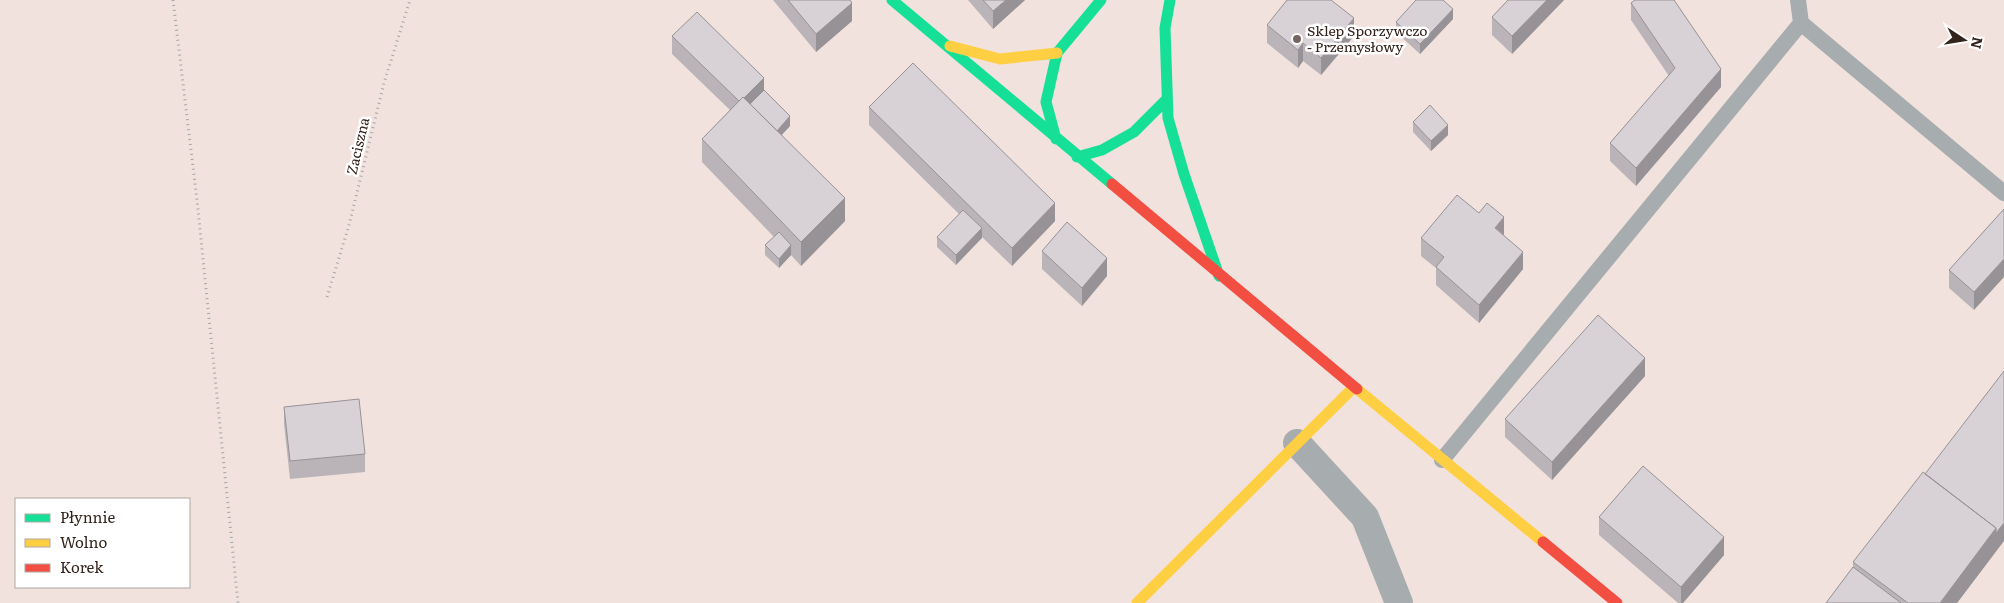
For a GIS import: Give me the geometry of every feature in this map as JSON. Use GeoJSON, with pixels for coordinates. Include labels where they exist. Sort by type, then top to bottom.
{"type":"FeatureCollection","features":[{"type":"Feature","properties":{"kind":"main road"},"geometry":{"type":"LineString","coordinates":[[892,0],[1219,276],[1617,603]]}},
{"type":"Feature","properties":{"kind":"main road"},"geometry":{"type":"LineString","coordinates":[[1056,139],[1046,102],[1057,53],[1101,0]]}},
{"type":"Feature","properties":{"kind":"main road"},"geometry":{"type":"LineString","coordinates":[[1170,0],[1166,28],[1168,118],[1184,174],[1219,276]]}},
{"type":"Feature","properties":{"kind":"main road"},"geometry":{"type":"LineString","coordinates":[[944,44],[1000,59],[1057,53]]}},
{"type":"Feature","properties":{"kind":"main road"},"geometry":{"type":"LineString","coordinates":[[1077,157],[1102,150],[1134,132],[1167,99]]}},
{"type":"Feature","properties":{"kind":"main road"},"geometry":{"type":"LineString","coordinates":[[1137,603],[1354,387]]}},
{"type":"Feature","properties":{"kind":"street"},"geometry":{"type":"LineString","coordinates":[[1297,443],[1365,517],[1399,603]]}},
{"type":"Feature","properties":{"kind":"lane"},"geometry":{"type":"LineString","coordinates":[[1798,0],[1801,23],[2004,193]]}},
{"type":"Feature","properties":{"kind":"lane"},"geometry":{"type":"LineString","coordinates":[[1442,460],[1801,23]]}},
{"type":"Feature","properties":{"kind":"path"},"geometry":{"type":"LineString","coordinates":[[173,0],[197,200],[238,603]]}},
{"type":"Feature","properties":{"kind":"path","name":"Zaciszna"},"geometry":{"type":"LineString","coordinates":[[327,297],[350,225],[384,83],[410,0]]}},
{"type":"Feature","properties":{"kind":"building"},"geometry":{"type":"Polygon","coordinates":[[[788,0],[850,0],[852,3],[816,34],[788,0]]]}},
{"type":"Feature","properties":{"kind":"building"},"geometry":{"type":"Polygon","coordinates":[[[983,0],[1006,0],[993,11],[983,0]]]}},
{"type":"Feature","properties":{"kind":"building"},"geometry":{"type":"Polygon","coordinates":[[[1287,0],[1331,0],[1354,18],[1321,58],[1303,43],[1298,50],[1267,25],[1287,0]]]}},
{"type":"Feature","properties":{"kind":"building"},"geometry":{"type":"Polygon","coordinates":[[[1416,0],[1443,0],[1453,9],[1420,44],[1396,22],[1416,0]]]}},
{"type":"Feature","properties":{"kind":"building"},"geometry":{"type":"Polygon","coordinates":[[[1508,0],[1547,0],[1512,36],[1492,17],[1508,0]]]}},
{"type":"Feature","properties":{"kind":"building"},"geometry":{"type":"Polygon","coordinates":[[[1635,0],[1674,0],[1721,69],[1636,168],[1610,143],[1675,68],[1631,3],[1635,0]]]}},
{"type":"Feature","properties":{"kind":"building"},"geometry":{"type":"Polygon","coordinates":[[[697,12],[764,78],[739,101],[672,36],[697,12]]]}},
{"type":"Feature","properties":{"kind":"building"},"geometry":{"type":"Polygon","coordinates":[[[913,63],[1055,203],[1012,248],[869,107],[913,63]]]}},
{"type":"Feature","properties":{"kind":"building"},"geometry":{"type":"Polygon","coordinates":[[[764,90],[790,116],[777,131],[750,104],[764,90]]]}},
{"type":"Feature","properties":{"kind":"building"},"geometry":{"type":"Polygon","coordinates":[[[743,97],[845,198],[801,242],[702,139],[743,97]]]}},
{"type":"Feature","properties":{"kind":"building"},"geometry":{"type":"Polygon","coordinates":[[[1430,105],[1448,125],[1431,141],[1413,122],[1430,105]]]}},
{"type":"Feature","properties":{"kind":"building"},"geometry":{"type":"Polygon","coordinates":[[[1457,195],[1479,213],[1487,203],[1504,217],[1495,228],[1523,252],[1479,305],[1436,267],[1444,257],[1421,238],[1457,195]]]}},
{"type":"Feature","properties":{"kind":"building"},"geometry":{"type":"Polygon","coordinates":[[[2004,209],[2004,259],[1974,292],[1949,270],[2004,209]]]}},
{"type":"Feature","properties":{"kind":"building"},"geometry":{"type":"Polygon","coordinates":[[[963,210],[982,228],[956,255],[937,237],[963,210]]]}},
{"type":"Feature","properties":{"kind":"building"},"geometry":{"type":"Polygon","coordinates":[[[1067,222],[1107,258],[1082,288],[1042,251],[1067,222]]]}},
{"type":"Feature","properties":{"kind":"building"},"geometry":{"type":"Polygon","coordinates":[[[779,232],[791,245],[779,259],[765,245],[779,232]]]}},
{"type":"Feature","properties":{"kind":"building"},"geometry":{"type":"Polygon","coordinates":[[[1598,315],[1645,358],[1552,462],[1505,419],[1598,315]]]}},
{"type":"Feature","properties":{"kind":"building"},"geometry":{"type":"Polygon","coordinates":[[[2004,371],[2004,523],[1996,533],[1996,528],[1925,474],[2004,371]]]}},
{"type":"Feature","properties":{"kind":"building"},"geometry":{"type":"Polygon","coordinates":[[[359,399],[365,454],[290,461],[284,407],[359,399]]]}},
{"type":"Feature","properties":{"kind":"building"},"geometry":{"type":"Polygon","coordinates":[[[1643,466],[1724,537],[1681,587],[1599,517],[1643,466]]]}},
{"type":"Feature","properties":{"kind":"building"},"geometry":{"type":"Polygon","coordinates":[[[1923,472],[1996,528],[1940,603],[1908,603],[1853,562],[1923,472]]]}},
{"type":"Feature","properties":{"kind":"building"},"geometry":{"type":"Polygon","coordinates":[[[1853,567],[1901,603],[1826,603],[1853,567]]]}},
{"type":"Feature","properties":{"kind":"traffic: fast"},"geometry":{"type":"LineString","coordinates":[[892,0],[1112,184]]}},
{"type":"Feature","properties":{"kind":"traffic: fast"},"geometry":{"type":"LineString","coordinates":[[1056,139],[1046,102],[1057,53],[1101,0]]}},
{"type":"Feature","properties":{"kind":"traffic: fast"},"geometry":{"type":"LineString","coordinates":[[1170,0],[1165,28],[1168,118],[1184,174],[1219,276]]}},
{"type":"Feature","properties":{"kind":"traffic: fast"},"geometry":{"type":"LineString","coordinates":[[1077,157],[1102,150],[1134,132],[1167,99]]}},
{"type":"Feature","properties":{"kind":"traffic: slow"},"geometry":{"type":"LineString","coordinates":[[950,46],[1000,59],[1057,53]]}},
{"type":"Feature","properties":{"kind":"traffic: slow"},"geometry":{"type":"LineString","coordinates":[[1137,603],[1354,387]]}},
{"type":"Feature","properties":{"kind":"traffic: slow"},"geometry":{"type":"LineString","coordinates":[[1357,389],[1543,542]]}},
{"type":"Feature","properties":{"kind":"traffic: jam"},"geometry":{"type":"LineString","coordinates":[[1112,184],[1357,389]]}},
{"type":"Feature","properties":{"kind":"traffic: jam"},"geometry":{"type":"LineString","coordinates":[[1543,542],[1617,603]]}},
{"type":"Feature","properties":{"kind":"place","name":"Sklep Sporzywczo - Przemysłowy"},"geometry":{"type":"Point","coordinates":[1297,39]}}]}
